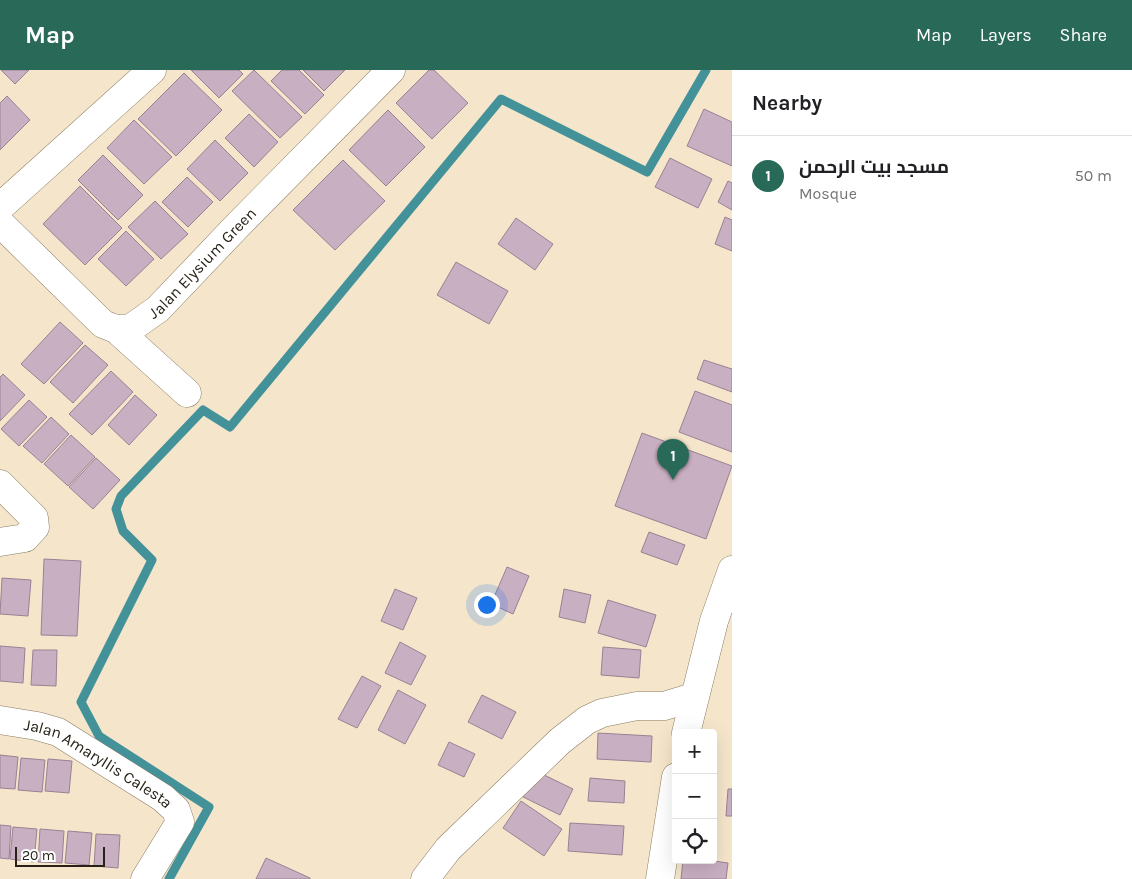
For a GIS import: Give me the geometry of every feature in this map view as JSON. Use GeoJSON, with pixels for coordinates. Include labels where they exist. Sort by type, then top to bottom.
{"type":"FeatureCollection","features":[{"type":"Feature","properties":{"kind":"street","name":"Jalan Elysium Green"},"geometry":{"type":"LineString","coordinates":[[116,329],[131,328],[158,309],[391,70]]}},
{"type":"Feature","properties":{"kind":"street"},"geometry":{"type":"LineString","coordinates":[[0,207],[148,71]]}},
{"type":"Feature","properties":{"kind":"street"},"geometry":{"type":"LineString","coordinates":[[0,222],[103,324],[116,329],[187,393]]}},
{"type":"Feature","properties":{"kind":"street"},"geometry":{"type":"LineString","coordinates":[[0,484],[34,518],[35,527],[26,538],[0,542]]}},
{"type":"Feature","properties":{"kind":"street"},"geometry":{"type":"LineString","coordinates":[[687,729],[714,621],[732,570]]}},
{"type":"Feature","properties":{"kind":"street"},"geometry":{"type":"LineString","coordinates":[[425,879],[448,849],[560,741],[587,720],[602,713],[637,706],[664,706],[694,697]]}},
{"type":"Feature","properties":{"kind":"street","name":"Jalan Amaryllis Calesta"},"geometry":{"type":"LineString","coordinates":[[0,720],[37,726],[58,732],[162,798],[178,814],[180,822],[178,826],[145,879]]}},
{"type":"Feature","properties":{"kind":"street"},"geometry":{"type":"LineString","coordinates":[[660,879],[672,802]]}},
{"type":"Feature","properties":{"kind":"building"},"geometry":{"type":"Polygon","coordinates":[[[1,70],[29,70],[15,84],[1,70]]]}},
{"type":"Feature","properties":{"kind":"building"},"geometry":{"type":"Polygon","coordinates":[[[191,70],[239,70],[243,74],[219,98],[191,70]]]}},
{"type":"Feature","properties":{"kind":"building"},"geometry":{"type":"Polygon","coordinates":[[[254,70],[302,117],[280,138],[232,91],[254,70]]]}},
{"type":"Feature","properties":{"kind":"building"},"geometry":{"type":"Polygon","coordinates":[[[282,70],[299,70],[324,95],[305,114],[271,81],[282,70]]]}},
{"type":"Feature","properties":{"kind":"building"},"geometry":{"type":"Polygon","coordinates":[[[303,70],[345,70],[324,91],[303,70]]]}},
{"type":"Feature","properties":{"kind":"building"},"geometry":{"type":"Polygon","coordinates":[[[429,70],[434,70],[468,103],[432,139],[396,103],[429,70]]]}},
{"type":"Feature","properties":{"kind":"building"},"geometry":{"type":"Polygon","coordinates":[[[184,73],[222,110],[176,156],[138,119],[184,73]]]}},
{"type":"Feature","properties":{"kind":"building"},"geometry":{"type":"Polygon","coordinates":[[[7,96],[30,120],[0,150],[0,103],[7,96]]]}},
{"type":"Feature","properties":{"kind":"building"},"geometry":{"type":"Polygon","coordinates":[[[704,109],[732,122],[732,166],[687,146],[704,109]]]}},
{"type":"Feature","properties":{"kind":"building"},"geometry":{"type":"Polygon","coordinates":[[[388,110],[425,147],[386,186],[349,150],[388,110]]]}},
{"type":"Feature","properties":{"kind":"building"},"geometry":{"type":"Polygon","coordinates":[[[249,114],[278,142],[254,167],[225,138],[249,114]]]}},
{"type":"Feature","properties":{"kind":"building"},"geometry":{"type":"Polygon","coordinates":[[[134,120],[172,157],[144,184],[107,148],[134,120]]]}},
{"type":"Feature","properties":{"kind":"building"},"geometry":{"type":"Polygon","coordinates":[[[215,140],[248,173],[220,201],[187,169],[215,140]]]}},
{"type":"Feature","properties":{"kind":"building"},"geometry":{"type":"Polygon","coordinates":[[[103,155],[143,195],[118,220],[78,180],[103,155]]]}},
{"type":"Feature","properties":{"kind":"building"},"geometry":{"type":"Polygon","coordinates":[[[670,158],[712,179],[698,208],[655,187],[670,158]]]}},
{"type":"Feature","properties":{"kind":"building"},"geometry":{"type":"Polygon","coordinates":[[[343,160],[385,201],[335,250],[293,210],[343,160]]]}},
{"type":"Feature","properties":{"kind":"building"},"geometry":{"type":"Polygon","coordinates":[[[187,177],[213,202],[188,227],[162,202],[187,177]]]}},
{"type":"Feature","properties":{"kind":"building"},"geometry":{"type":"Polygon","coordinates":[[[728,181],[732,183],[732,210],[718,202],[728,181]]]}},
{"type":"Feature","properties":{"kind":"building"},"geometry":{"type":"Polygon","coordinates":[[[80,186],[122,228],[85,265],[43,224],[80,186]]]}},
{"type":"Feature","properties":{"kind":"building"},"geometry":{"type":"Polygon","coordinates":[[[155,201],[188,234],[161,259],[128,227],[155,201]]]}},
{"type":"Feature","properties":{"kind":"building"},"geometry":{"type":"Polygon","coordinates":[[[725,217],[732,220],[732,251],[715,244],[725,217]]]}},
{"type":"Feature","properties":{"kind":"building"},"geometry":{"type":"Polygon","coordinates":[[[516,218],[553,244],[535,270],[498,244],[516,218]]]}},
{"type":"Feature","properties":{"kind":"building"},"geometry":{"type":"Polygon","coordinates":[[[126,231],[154,259],[126,286],[98,259],[126,231]]]}},
{"type":"Feature","properties":{"kind":"building"},"geometry":{"type":"Polygon","coordinates":[[[456,262],[508,291],[489,324],[437,295],[456,262]]]}},
{"type":"Feature","properties":{"kind":"building"},"geometry":{"type":"Polygon","coordinates":[[[60,322],[83,343],[44,384],[21,364],[60,322]]]}},
{"type":"Feature","properties":{"kind":"building"},"geometry":{"type":"Polygon","coordinates":[[[85,345],[108,365],[73,403],[50,382],[85,345]]]}},
{"type":"Feature","properties":{"kind":"building"},"geometry":{"type":"Polygon","coordinates":[[[704,360],[732,369],[732,392],[697,379],[704,360]]]}},
{"type":"Feature","properties":{"kind":"building"},"geometry":{"type":"Polygon","coordinates":[[[111,371],[133,392],[92,435],[69,414],[111,371]]]}},
{"type":"Feature","properties":{"kind":"building"},"geometry":{"type":"Polygon","coordinates":[[[3,374],[25,395],[0,421],[0,377],[3,374]]]}},
{"type":"Feature","properties":{"kind":"building"},"geometry":{"type":"Polygon","coordinates":[[[695,391],[732,405],[732,452],[679,432],[695,391]]]}},
{"type":"Feature","properties":{"kind":"building"},"geometry":{"type":"Polygon","coordinates":[[[135,395],[157,415],[129,445],[108,425],[135,395]]]}},
{"type":"Feature","properties":{"kind":"building"},"geometry":{"type":"Polygon","coordinates":[[[29,400],[47,417],[19,446],[1,429],[29,400]]]}},
{"type":"Feature","properties":{"kind":"building"},"geometry":{"type":"Polygon","coordinates":[[[51,417],[69,434],[42,463],[23,446],[51,417]]]}},
{"type":"Feature","properties":{"kind":"building"},"geometry":{"type":"Polygon","coordinates":[[[642,433],[732,466],[706,539],[615,506],[642,433]]]}},
{"type":"Feature","properties":{"kind":"building"},"geometry":{"type":"Polygon","coordinates":[[[71,435],[95,457],[68,486],[44,464],[71,435]]]}},
{"type":"Feature","properties":{"kind":"building"},"geometry":{"type":"Polygon","coordinates":[[[96,458],[120,480],[93,509],[69,487],[96,458]]]}},
{"type":"Feature","properties":{"kind":"building"},"geometry":{"type":"Polygon","coordinates":[[[649,532],[685,545],[677,565],[641,552],[649,532]]]}},
{"type":"Feature","properties":{"kind":"building"},"geometry":{"type":"Polygon","coordinates":[[[44,559],[81,561],[77,636],[41,635],[44,559]]]}},
{"type":"Feature","properties":{"kind":"building"},"geometry":{"type":"Polygon","coordinates":[[[507,567],[529,576],[513,614],[491,604],[507,567]]]}},
{"type":"Feature","properties":{"kind":"building"},"geometry":{"type":"Polygon","coordinates":[[[2,578],[31,580],[28,616],[0,614],[2,578]]]}},
{"type":"Feature","properties":{"kind":"building"},"geometry":{"type":"Polygon","coordinates":[[[395,589],[417,598],[403,630],[381,621],[395,589]]]}},
{"type":"Feature","properties":{"kind":"building"},"geometry":{"type":"Polygon","coordinates":[[[564,589],[591,595],[585,623],[559,617],[564,589]]]}},
{"type":"Feature","properties":{"kind":"building"},"geometry":{"type":"Polygon","coordinates":[[[608,600],[656,615],[646,647],[598,633],[608,600]]]}},
{"type":"Feature","properties":{"kind":"building"},"geometry":{"type":"Polygon","coordinates":[[[400,642],[426,656],[411,685],[385,673],[400,642]]]}},
{"type":"Feature","properties":{"kind":"building"},"geometry":{"type":"Polygon","coordinates":[[[0,646],[25,648],[23,683],[0,681],[0,646]]]}},
{"type":"Feature","properties":{"kind":"building"},"geometry":{"type":"Polygon","coordinates":[[[603,647],[641,650],[639,678],[601,675],[603,647]]]}},
{"type":"Feature","properties":{"kind":"building"},"geometry":{"type":"Polygon","coordinates":[[[33,650],[57,650],[56,686],[31,685],[33,650]]]}},
{"type":"Feature","properties":{"kind":"building"},"geometry":{"type":"Polygon","coordinates":[[[362,676],[381,686],[357,728],[338,719],[362,676]]]}},
{"type":"Feature","properties":{"kind":"building"},"geometry":{"type":"Polygon","coordinates":[[[398,690],[426,705],[405,744],[378,730],[398,690]]]}},
{"type":"Feature","properties":{"kind":"building"},"geometry":{"type":"Polygon","coordinates":[[[482,695],[516,712],[502,739],[468,722],[482,695]]]}},
{"type":"Feature","properties":{"kind":"building"},"geometry":{"type":"Polygon","coordinates":[[[598,733],[652,736],[651,762],[597,759],[598,733]]]}},
{"type":"Feature","properties":{"kind":"building"},"geometry":{"type":"Polygon","coordinates":[[[449,742],[475,754],[464,777],[438,765],[449,742]]]}},
{"type":"Feature","properties":{"kind":"building"},"geometry":{"type":"Polygon","coordinates":[[[0,755],[18,757],[15,789],[0,788],[0,755]]]}},
{"type":"Feature","properties":{"kind":"building"},"geometry":{"type":"Polygon","coordinates":[[[21,758],[45,760],[42,792],[18,790],[21,758]]]}},
{"type":"Feature","properties":{"kind":"building"},"geometry":{"type":"Polygon","coordinates":[[[48,759],[72,761],[69,793],[45,791],[48,759]]]}},
{"type":"Feature","properties":{"kind":"building"},"geometry":{"type":"Polygon","coordinates":[[[536,771],[573,789],[560,815],[523,797],[536,771]]]}},
{"type":"Feature","properties":{"kind":"building"},"geometry":{"type":"Polygon","coordinates":[[[590,778],[625,781],[624,803],[588,801],[590,778]]]}},
{"type":"Feature","properties":{"kind":"building"},"geometry":{"type":"Polygon","coordinates":[[[728,789],[732,789],[732,816],[726,816],[728,789]]]}},
{"type":"Feature","properties":{"kind":"building"},"geometry":{"type":"Polygon","coordinates":[[[521,801],[562,829],[544,856],[503,828],[521,801]]]}},
{"type":"Feature","properties":{"kind":"building"},"geometry":{"type":"Polygon","coordinates":[[[570,823],[624,826],[622,855],[568,851],[570,823]]]}},
{"type":"Feature","properties":{"kind":"building"},"geometry":{"type":"Polygon","coordinates":[[[0,825],[11,826],[9,859],[0,858],[0,825]]]}},
{"type":"Feature","properties":{"kind":"building"},"geometry":{"type":"Polygon","coordinates":[[[13,827],[37,829],[34,862],[10,859],[13,827]]]}},
{"type":"Feature","properties":{"kind":"building"},"geometry":{"type":"Polygon","coordinates":[[[40,829],[64,831],[62,863],[38,862],[40,829]]]}},
{"type":"Feature","properties":{"kind":"building"},"geometry":{"type":"Polygon","coordinates":[[[68,831],[92,833],[89,865],[65,863],[68,831]]]}},
{"type":"Feature","properties":{"kind":"building"},"geometry":{"type":"Polygon","coordinates":[[[96,834],[120,835],[118,868],[94,866],[96,834]]]}},
{"type":"Feature","properties":{"kind":"building"},"geometry":{"type":"Polygon","coordinates":[[[266,858],[310,878],[310,879],[256,879],[266,858]]]}},
{"type":"Feature","properties":{"kind":"building"},"geometry":{"type":"Polygon","coordinates":[[[717,861],[728,863],[726,879],[681,879],[683,864],[717,864],[717,861]]]}},
{"type":"Feature","properties":{"kind":"waterway"},"geometry":{"type":"LineString","coordinates":[[169,879],[209,807],[99,736],[81,702],[152,560],[123,531],[116,509],[121,496],[203,410],[230,427],[501,99],[647,172],[706,70]]}},
{"type":"Feature","properties":{"kind":"place","name":"مسجد بيت الرحمن"},"geometry":{"type":"Point","coordinates":[673,480]}}]}
